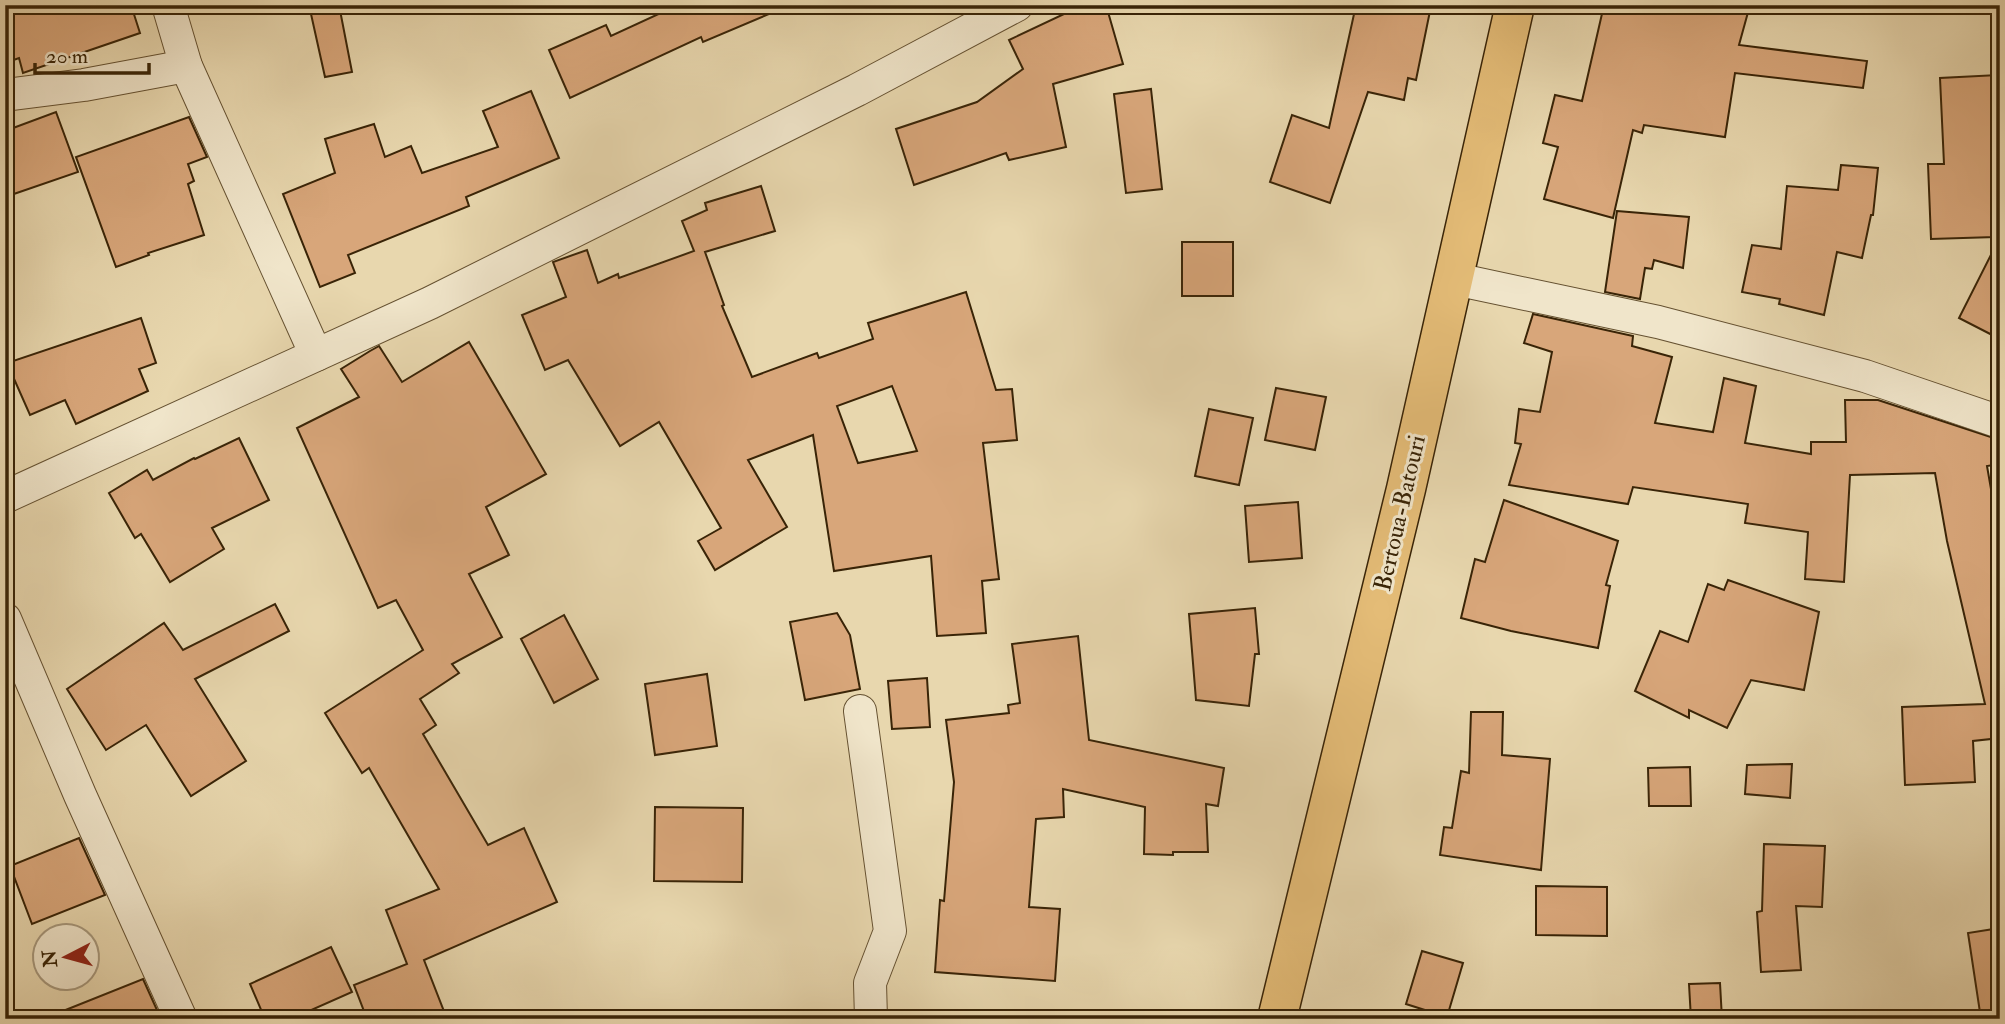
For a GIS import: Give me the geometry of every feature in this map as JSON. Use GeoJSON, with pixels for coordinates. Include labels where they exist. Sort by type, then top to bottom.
{"type":"FeatureCollection","features":[{"type":"Feature","properties":{"kind":"highway","name":"Bertoua-Batouri"},"geometry":{"type":"LineString","coordinates":[[1277,1019],[1455,279],[1515,5]]}},
{"type":"Feature","properties":{"kind":"street"},"geometry":{"type":"LineString","coordinates":[[168,5],[186,66],[316,355]]}},
{"type":"Feature","properties":{"kind":"street"},"geometry":{"type":"LineString","coordinates":[[5,497],[491,272],[856,90],[1017,5]]}},
{"type":"Feature","properties":{"kind":"street"},"geometry":{"type":"LineString","coordinates":[[5,95],[84,85],[186,66]]}},
{"type":"Feature","properties":{"kind":"street"},"geometry":{"type":"LineString","coordinates":[[1455,279],[1658,322],[1865,376],[2000,422]]}},
{"type":"Feature","properties":{"kind":"street"},"geometry":{"type":"LineString","coordinates":[[5,619],[80,795],[181,1019]]}},
{"type":"Feature","properties":{"kind":"street"},"geometry":{"type":"LineString","coordinates":[[860,711],[890,931],[870,983],[871,1019]]}},
{"type":"Feature","properties":{"kind":"building"},"geometry":{"type":"Polygon","coordinates":[[[5,5],[131,5],[140,33],[23,73],[19,58],[5,63],[5,5]]]}},
{"type":"Feature","properties":{"kind":"building"},"geometry":{"type":"Polygon","coordinates":[[[309,5],[339,5],[352,72],[325,77],[309,5]]]}},
{"type":"Feature","properties":{"kind":"building"},"geometry":{"type":"Polygon","coordinates":[[[678,5],[790,5],[703,42],[701,37],[570,98],[549,50],[606,25],[611,36],[678,5]]]}},
{"type":"Feature","properties":{"kind":"building"},"geometry":{"type":"Polygon","coordinates":[[[1083,5],[1106,5],[1123,64],[1053,84],[1066,147],[1009,160],[1006,153],[914,185],[896,129],[977,102],[1023,69],[1009,40],[1083,5]]]}},
{"type":"Feature","properties":{"kind":"building"},"geometry":{"type":"Polygon","coordinates":[[[1356,5],[1403,5],[1430,11],[1416,80],[1408,78],[1404,100],[1368,92],[1330,203],[1270,182],[1292,115],[1329,128],[1356,5]]]}},
{"type":"Feature","properties":{"kind":"building"},"geometry":{"type":"Polygon","coordinates":[[[1604,5],[1750,5],[1739,45],[1867,61],[1863,88],[1735,73],[1725,137],[1644,125],[1642,133],[1633,130],[1613,218],[1544,199],[1558,147],[1543,143],[1555,95],[1582,101],[1604,5]]]}},
{"type":"Feature","properties":{"kind":"building"},"geometry":{"type":"Polygon","coordinates":[[[1998,75],[2000,212],[1994,212],[1995,237],[1931,239],[1928,164],[1944,164],[1940,78],[1998,75]]]}},
{"type":"Feature","properties":{"kind":"building"},"geometry":{"type":"Polygon","coordinates":[[[1151,89],[1162,189],[1126,193],[1114,94],[1151,89]]]}},
{"type":"Feature","properties":{"kind":"building"},"geometry":{"type":"Polygon","coordinates":[[[531,91],[559,158],[466,197],[469,206],[348,255],[355,273],[320,287],[283,194],[335,173],[325,139],[374,124],[385,157],[411,146],[422,173],[498,147],[483,111],[531,91]]]}},
{"type":"Feature","properties":{"kind":"building"},"geometry":{"type":"Polygon","coordinates":[[[56,112],[78,172],[5,197],[5,131],[56,112]]]}},
{"type":"Feature","properties":{"kind":"building"},"geometry":{"type":"Polygon","coordinates":[[[189,117],[207,157],[188,164],[194,181],[188,184],[204,235],[148,253],[149,255],[116,267],[76,157],[189,117]]]}},
{"type":"Feature","properties":{"kind":"building"},"geometry":{"type":"Polygon","coordinates":[[[1841,165],[1878,168],[1873,215],[1862,258],[1837,252],[1824,315],[1779,304],[1780,299],[1742,292],[1752,245],[1781,249],[1787,186],[1838,190],[1841,165]]]}},
{"type":"Feature","properties":{"kind":"building"},"geometry":{"type":"Polygon","coordinates":[[[761,186],[775,231],[705,252],[724,305],[722,306],[752,377],[817,353],[819,358],[873,339],[868,323],[966,292],[996,390],[1012,389],[1017,440],[983,443],[999,579],[982,581],[986,633],[937,636],[931,556],[834,571],[813,435],[748,460],[787,527],[715,570],[698,541],[721,528],[659,422],[620,446],[568,360],[545,370],[522,315],[566,297],[553,262],[587,250],[598,283],[618,274],[619,278],[694,251],[682,221],[707,210],[705,203],[761,186]],[[892,386],[837,406],[858,463],[917,451],[892,386]]]}},
{"type":"Feature","properties":{"kind":"building"},"geometry":{"type":"Polygon","coordinates":[[[1617,211],[1689,217],[1683,268],[1654,260],[1652,269],[1645,268],[1640,299],[1605,292],[1617,211]]]}},
{"type":"Feature","properties":{"kind":"building"},"geometry":{"type":"Polygon","coordinates":[[[2000,237],[2000,339],[1959,318],[2000,237]]]}},
{"type":"Feature","properties":{"kind":"building"},"geometry":{"type":"Polygon","coordinates":[[[1182,242],[1233,242],[1233,296],[1182,296],[1182,242]]]}},
{"type":"Feature","properties":{"kind":"building"},"geometry":{"type":"Polygon","coordinates":[[[1533,314],[1633,336],[1632,346],[1672,357],[1655,423],[1713,432],[1724,378],[1756,386],[1745,443],[1811,454],[1811,442],[1846,442],[1845,400],[1878,400],[2000,440],[2000,464],[1987,466],[2000,541],[2000,738],[1973,741],[1975,782],[1905,785],[1902,707],[1985,704],[1947,541],[1935,473],[1850,475],[1844,582],[1805,579],[1808,532],[1745,523],[1748,504],[1633,487],[1628,504],[1509,485],[1521,444],[1515,443],[1519,409],[1540,412],[1552,352],[1524,343],[1533,314]]]}},
{"type":"Feature","properties":{"kind":"building"},"geometry":{"type":"Polygon","coordinates":[[[141,318],[156,363],[139,369],[148,391],[76,424],[65,400],[30,415],[7,363],[141,318]]]}},
{"type":"Feature","properties":{"kind":"building"},"geometry":{"type":"Polygon","coordinates":[[[469,342],[546,474],[486,507],[509,555],[469,574],[502,637],[452,664],[459,673],[420,699],[436,725],[423,734],[488,845],[524,828],[557,902],[424,960],[447,1019],[367,1019],[354,985],[407,964],[386,910],[439,889],[369,768],[362,773],[325,713],[423,650],[396,600],[378,608],[297,428],[359,397],[341,369],[379,346],[402,382],[469,342]]]}},
{"type":"Feature","properties":{"kind":"building"},"geometry":{"type":"Polygon","coordinates":[[[1276,388],[1326,397],[1315,450],[1265,440],[1276,388]]]}},
{"type":"Feature","properties":{"kind":"building"},"geometry":{"type":"Polygon","coordinates":[[[1209,409],[1253,418],[1239,485],[1195,476],[1209,409]]]}},
{"type":"Feature","properties":{"kind":"building"},"geometry":{"type":"Polygon","coordinates":[[[239,438],[269,500],[212,528],[224,549],[170,582],[141,534],[135,538],[109,493],[147,470],[153,480],[239,438]]]}},
{"type":"Feature","properties":{"kind":"building"},"geometry":{"type":"Polygon","coordinates":[[[1504,500],[1618,541],[1606,585],[1610,586],[1598,648],[1461,618],[1475,559],[1485,562],[1504,500]]]}},
{"type":"Feature","properties":{"kind":"building"},"geometry":{"type":"Polygon","coordinates":[[[1298,502],[1302,558],[1249,562],[1245,506],[1298,502]]]}},
{"type":"Feature","properties":{"kind":"building"},"geometry":{"type":"Polygon","coordinates":[[[1728,580],[1819,612],[1804,690],[1751,680],[1727,728],[1689,710],[1689,718],[1635,691],[1660,631],[1688,642],[1708,584],[1724,590],[1728,580]]]}},
{"type":"Feature","properties":{"kind":"building"},"geometry":{"type":"Polygon","coordinates":[[[275,604],[289,631],[195,679],[246,761],[191,796],[146,725],[106,750],[67,689],[164,623],[183,650],[275,604]]]}},
{"type":"Feature","properties":{"kind":"building"},"geometry":{"type":"Polygon","coordinates":[[[1255,608],[1259,654],[1255,654],[1249,706],[1196,700],[1189,614],[1255,608]]]}},
{"type":"Feature","properties":{"kind":"building"},"geometry":{"type":"Polygon","coordinates":[[[837,613],[850,635],[860,689],[805,700],[790,622],[837,613]]]}},
{"type":"Feature","properties":{"kind":"building"},"geometry":{"type":"Polygon","coordinates":[[[564,615],[598,679],[554,703],[521,639],[564,615]]]}},
{"type":"Feature","properties":{"kind":"building"},"geometry":{"type":"Polygon","coordinates":[[[1078,636],[1089,740],[1224,768],[1218,806],[1206,804],[1208,852],[1144,854],[1145,807],[1063,789],[1064,817],[1036,819],[1029,907],[1060,909],[1055,981],[935,972],[940,900],[944,901],[954,782],[946,720],[1009,713],[1008,705],[1020,703],[1012,644],[1078,636]]]}},
{"type":"Feature","properties":{"kind":"building"},"geometry":{"type":"Polygon","coordinates":[[[707,674],[717,746],[655,755],[645,684],[707,674]]]}},
{"type":"Feature","properties":{"kind":"building"},"geometry":{"type":"Polygon","coordinates":[[[927,678],[930,727],[892,729],[888,681],[927,678]]]}},
{"type":"Feature","properties":{"kind":"building"},"geometry":{"type":"Polygon","coordinates":[[[1471,712],[1503,712],[1502,755],[1550,759],[1541,870],[1440,855],[1444,827],[1452,828],[1461,771],[1469,773],[1471,712]]]}},
{"type":"Feature","properties":{"kind":"building"},"geometry":{"type":"Polygon","coordinates":[[[1792,764],[1790,798],[1745,794],[1747,765],[1792,764]]]}},
{"type":"Feature","properties":{"kind":"building"},"geometry":{"type":"Polygon","coordinates":[[[1690,767],[1691,806],[1649,806],[1648,768],[1690,767]]]}},
{"type":"Feature","properties":{"kind":"building"},"geometry":{"type":"Polygon","coordinates":[[[655,807],[743,808],[742,882],[654,881],[655,807]]]}},
{"type":"Feature","properties":{"kind":"building"},"geometry":{"type":"Polygon","coordinates":[[[79,838],[105,895],[32,924],[10,866],[79,838]]]}},
{"type":"Feature","properties":{"kind":"building"},"geometry":{"type":"Polygon","coordinates":[[[1764,844],[1825,846],[1822,907],[1796,906],[1801,970],[1761,972],[1757,912],[1762,911],[1764,844]]]}},
{"type":"Feature","properties":{"kind":"building"},"geometry":{"type":"Polygon","coordinates":[[[1536,886],[1607,887],[1607,936],[1536,935],[1536,886]]]}},
{"type":"Feature","properties":{"kind":"building"},"geometry":{"type":"Polygon","coordinates":[[[2000,928],[2000,1019],[1981,1019],[1968,933],[2000,928]]]}},
{"type":"Feature","properties":{"kind":"building"},"geometry":{"type":"Polygon","coordinates":[[[331,947],[352,992],[291,1019],[265,1019],[250,984],[331,947]]]}},
{"type":"Feature","properties":{"kind":"building"},"geometry":{"type":"Polygon","coordinates":[[[1422,951],[1463,963],[1447,1017],[1406,1004],[1422,951]]]}},
{"type":"Feature","properties":{"kind":"building"},"geometry":{"type":"Polygon","coordinates":[[[143,979],[161,1019],[48,1019],[48,1017],[143,979]]]}},
{"type":"Feature","properties":{"kind":"building"},"geometry":{"type":"Polygon","coordinates":[[[1720,983],[1722,1019],[1691,1019],[1689,984],[1720,983]]]}}]}
